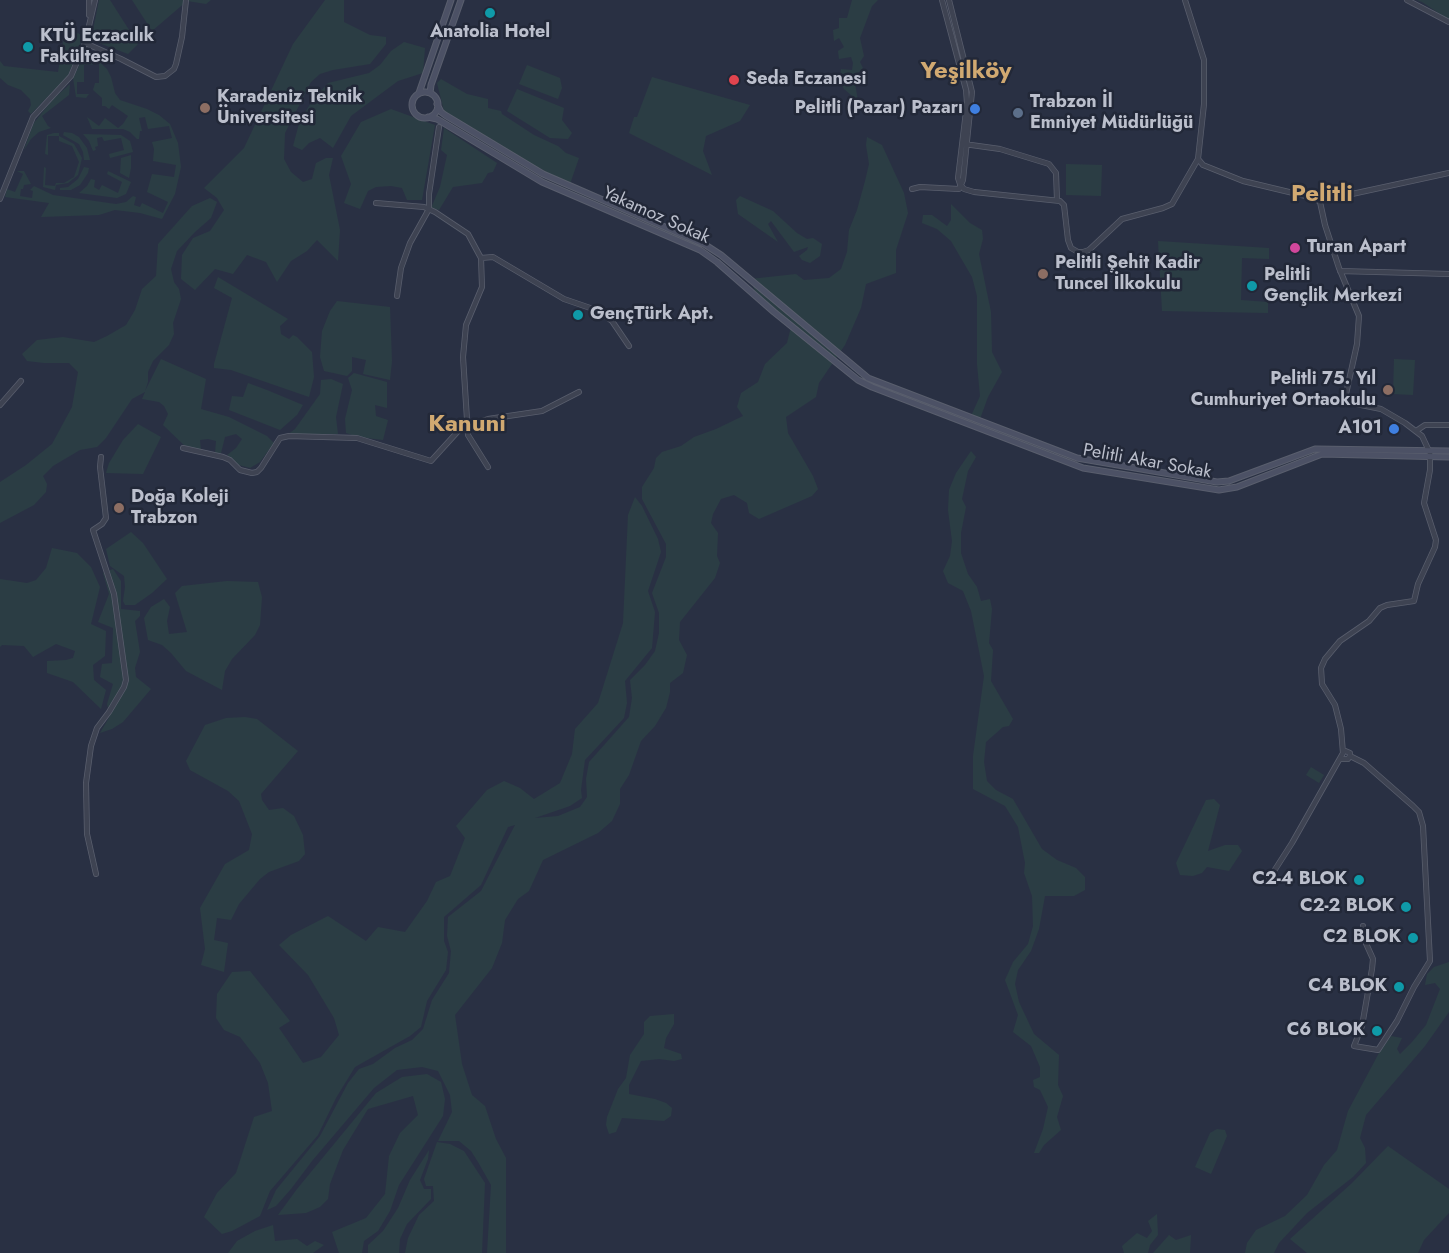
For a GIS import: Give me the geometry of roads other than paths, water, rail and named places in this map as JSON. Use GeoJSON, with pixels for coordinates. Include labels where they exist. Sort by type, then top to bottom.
{"type":"FeatureCollection","features":[{"type":"Feature","properties":{"kind":"main road"},"geometry":{"type":"LineString","coordinates":[[419,93],[430,93],[437,104],[435,112],[428,117],[420,116],[414,111],[412,103],[419,93],[451,0]]}},
{"type":"Feature","properties":{"kind":"main road"},"geometry":{"type":"LineString","coordinates":[[430,93],[461,0]]}},
{"type":"Feature","properties":{"kind":"main road","name":"Yakamoz Sokak"},"geometry":{"type":"LineString","coordinates":[[437,104],[441,112],[543,174],[704,244],[721,255],[868,378],[919,398]]}},
{"type":"Feature","properties":{"kind":"main road","name":"Yakamoz Sokak"},"geometry":{"type":"LineString","coordinates":[[428,117],[437,119],[542,182],[700,250],[858,380],[881,392],[916,405]]}},
{"type":"Feature","properties":{"kind":"main road","name":"Pelitli Akar Sokak"},"geometry":{"type":"LineString","coordinates":[[919,398],[1077,458],[1217,482],[1229,481],[1315,449],[1430,454],[1449,457]]}},
{"type":"Feature","properties":{"kind":"main road","name":"Pelitli Akar Sokak"},"geometry":{"type":"LineString","coordinates":[[916,405],[1083,468],[1219,490],[1237,487],[1322,454],[1430,454],[1449,451]]}},
{"type":"Feature","properties":{"kind":"street"},"geometry":{"type":"LineString","coordinates":[[89,0],[89,24]]}},
{"type":"Feature","properties":{"kind":"street"},"geometry":{"type":"LineString","coordinates":[[0,199],[33,117],[68,82],[85,44],[95,0]]}},
{"type":"Feature","properties":{"kind":"street"},"geometry":{"type":"LineString","coordinates":[[85,44],[122,59],[156,78],[165,76],[174,69],[176,64],[186,0]]}},
{"type":"Feature","properties":{"kind":"street"},"geometry":{"type":"LineString","coordinates":[[942,0],[972,92],[958,178],[960,184],[964,189],[974,192],[1058,200],[1064,206],[1071,248],[1078,252],[1086,252],[1122,219],[1172,204],[1198,159],[1204,104],[1204,60],[1185,0]]}},
{"type":"Feature","properties":{"kind":"street"},"geometry":{"type":"LineString","coordinates":[[949,0],[964,71]]}},
{"type":"Feature","properties":{"kind":"street"},"geometry":{"type":"LineString","coordinates":[[1407,0],[1449,22]]}},
{"type":"Feature","properties":{"kind":"street"},"geometry":{"type":"LineString","coordinates":[[397,296],[401,268],[410,243],[429,208],[439,127]]}},
{"type":"Feature","properties":{"kind":"street"},"geometry":{"type":"LineString","coordinates":[[964,144],[1000,149],[1049,164],[1056,173],[1058,200]]}},
{"type":"Feature","properties":{"kind":"street"},"geometry":{"type":"LineString","coordinates":[[1198,159],[1203,165],[1243,181],[1314,198],[1320,202],[1340,271],[1359,316],[1357,344],[1346,394],[1348,399],[1351,403],[1382,409],[1416,431],[1422,436],[1430,454],[1424,503],[1436,543],[1418,584],[1414,601],[1380,608],[1369,621],[1334,647],[1321,668],[1322,684],[1335,705],[1343,750],[1340,759],[1268,882]]}},
{"type":"Feature","properties":{"kind":"street"},"geometry":{"type":"LineString","coordinates":[[1287,191],[1352,194],[1449,173]]}},
{"type":"Feature","properties":{"kind":"street"},"geometry":{"type":"LineString","coordinates":[[912,189],[920,187],[960,189],[960,184]]}},
{"type":"Feature","properties":{"kind":"street"},"geometry":{"type":"LineString","coordinates":[[376,203],[429,208],[468,234],[481,258],[482,287],[469,315],[463,348],[468,411],[466,425],[470,439],[488,467]]}},
{"type":"Feature","properties":{"kind":"street"},"geometry":{"type":"LineString","coordinates":[[481,258],[493,257],[564,299],[599,311],[612,321],[629,346]]}},
{"type":"Feature","properties":{"kind":"street"},"geometry":{"type":"LineString","coordinates":[[1340,271],[1449,274]]}},
{"type":"Feature","properties":{"kind":"street"},"geometry":{"type":"LineString","coordinates":[[0,405],[21,381]]}},
{"type":"Feature","properties":{"kind":"street"},"geometry":{"type":"LineString","coordinates":[[183,448],[223,457],[230,460],[240,470],[252,473],[261,468],[280,438],[289,436],[357,438],[431,461],[466,425],[495,417],[542,411],[579,392]]}},
{"type":"Feature","properties":{"kind":"street"},"geometry":{"type":"LineString","coordinates":[[1416,431],[1425,425],[1449,425]]}},
{"type":"Feature","properties":{"kind":"street"},"geometry":{"type":"LineString","coordinates":[[96,874],[87,834],[86,812],[91,746],[97,728],[109,712],[126,680],[114,594],[93,530],[98,528],[106,518],[100,467],[101,457]]}},
{"type":"Feature","properties":{"kind":"street"},"geometry":{"type":"LineString","coordinates":[[1343,750],[1364,763],[1413,806],[1419,812],[1423,826],[1430,961],[1378,1050],[1354,1046],[1362,1026],[1373,959],[1364,939],[1363,926]]}},
{"type":"Feature","properties":{"kind":"street"},"geometry":{"type":"LineString","coordinates":[[1340,759],[1348,759],[1350,756]]}},
{"type":"Feature","properties":{"kind":"place","name":"Anatolia Hotel"},"geometry":{"type":"Point","coordinates":[490,13]}},
{"type":"Feature","properties":{"kind":"place","name":"KTÜ Eczacılık Fakültesi"},"geometry":{"type":"Point","coordinates":[28,47]}},
{"type":"Feature","properties":{"kind":"place","name":"Seda Eczanesi"},"geometry":{"type":"Point","coordinates":[734,80]}},
{"type":"Feature","properties":{"kind":"place","name":"Karadeniz Teknik Üniversitesi"},"geometry":{"type":"Point","coordinates":[205,108]}},
{"type":"Feature","properties":{"kind":"place","name":"Pelitli (Pazar) Pazarı"},"geometry":{"type":"Point","coordinates":[975,109]}},
{"type":"Feature","properties":{"kind":"place","name":"Trabzon İl Emniyet Müdürlüğü"},"geometry":{"type":"Point","coordinates":[1018,113]}},
{"type":"Feature","properties":{"kind":"place","name":"Turan Apart"},"geometry":{"type":"Point","coordinates":[1295,248]}},
{"type":"Feature","properties":{"kind":"place","name":"Pelitli Şehit Kadir Tuncel İlkokulu"},"geometry":{"type":"Point","coordinates":[1043,274]}},
{"type":"Feature","properties":{"kind":"place","name":"Pelitli Gençlik Merkezi"},"geometry":{"type":"Point","coordinates":[1252,286]}},
{"type":"Feature","properties":{"kind":"place","name":"GençTürk Apt."},"geometry":{"type":"Point","coordinates":[578,315]}},
{"type":"Feature","properties":{"kind":"place","name":"Pelitli 75. Yıl Cumhuriyet Ortaokulu"},"geometry":{"type":"Point","coordinates":[1388,390]}},
{"type":"Feature","properties":{"kind":"place","name":"A101"},"geometry":{"type":"Point","coordinates":[1394,429]}},
{"type":"Feature","properties":{"kind":"place","name":"Doğa Koleji Trabzon"},"geometry":{"type":"Point","coordinates":[119,508]}},
{"type":"Feature","properties":{"kind":"place","name":"C2-4 BLOK"},"geometry":{"type":"Point","coordinates":[1359,880]}},
{"type":"Feature","properties":{"kind":"place","name":"C2-2 BLOK"},"geometry":{"type":"Point","coordinates":[1406,907]}},
{"type":"Feature","properties":{"kind":"place","name":"C2 BLOK"},"geometry":{"type":"Point","coordinates":[1413,938]}},
{"type":"Feature","properties":{"kind":"place","name":"C4 BLOK"},"geometry":{"type":"Point","coordinates":[1399,987]}},
{"type":"Feature","properties":{"kind":"place","name":"C6 BLOK"},"geometry":{"type":"Point","coordinates":[1377,1031]}},
{"type":"Feature","properties":{"kind":"district","name":"Yeşilköy"},"geometry":{"type":"Point","coordinates":[966,72]}},
{"type":"Feature","properties":{"kind":"district","name":"Pelitli"},"geometry":{"type":"Point","coordinates":[1322,195]}},
{"type":"Feature","properties":{"kind":"district","name":"Kanuni"},"geometry":{"type":"Point","coordinates":[467,425]}}]}
